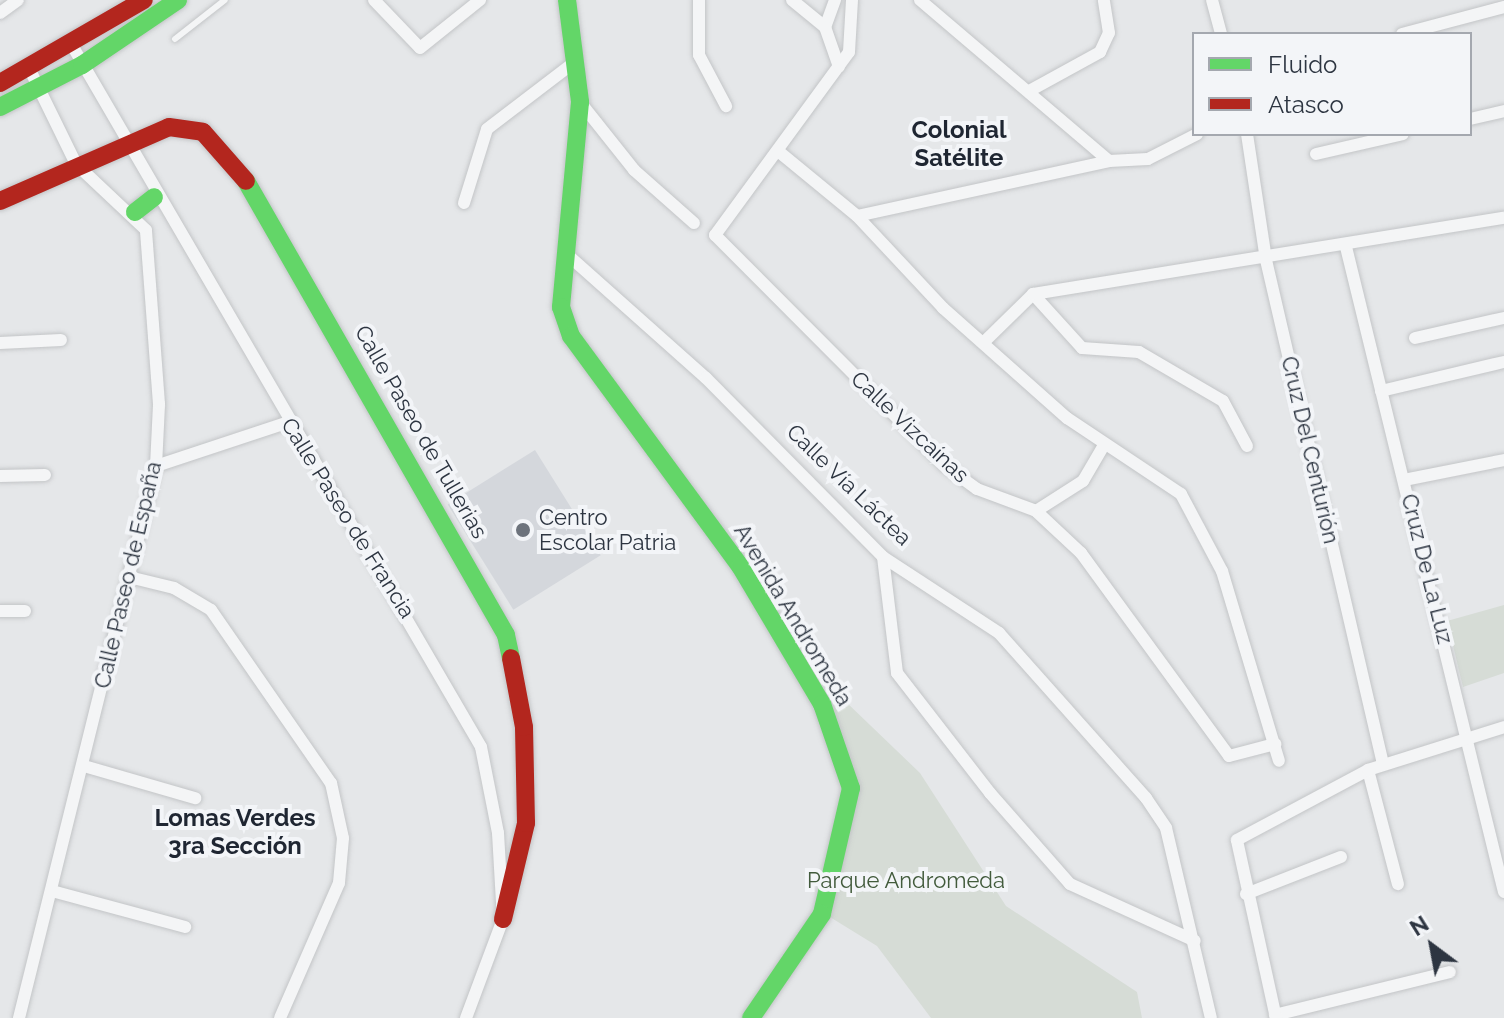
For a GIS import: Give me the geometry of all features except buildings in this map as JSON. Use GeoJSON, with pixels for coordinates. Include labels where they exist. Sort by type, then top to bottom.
{"type":"FeatureCollection","features":[{"type":"Feature","properties":{"kind":"street"},"geometry":{"type":"LineString","coordinates":[[0,13],[18,0]]}},
{"type":"Feature","properties":{"kind":"street"},"geometry":{"type":"LineString","coordinates":[[0,83],[73,47],[144,0]]}},
{"type":"Feature","properties":{"kind":"street"},"geometry":{"type":"LineString","coordinates":[[0,107],[82,65],[178,0]]}},
{"type":"Feature","properties":{"kind":"street"},"geometry":{"type":"LineString","coordinates":[[374,0],[420,48],[480,0]]}},
{"type":"Feature","properties":{"kind":"street"},"geometry":{"type":"LineString","coordinates":[[567,0],[580,102],[570,257]]}},
{"type":"Feature","properties":{"kind":"street"},"geometry":{"type":"LineString","coordinates":[[699,0],[699,55],[726,106]]}},
{"type":"Feature","properties":{"kind":"street"},"geometry":{"type":"LineString","coordinates":[[792,0],[825,27],[839,67]]}},
{"type":"Feature","properties":{"kind":"street"},"geometry":{"type":"LineString","coordinates":[[825,27],[835,0]]}},
{"type":"Feature","properties":{"kind":"street"},"geometry":{"type":"LineString","coordinates":[[852,0],[854,35],[839,67],[778,151],[857,216],[984,342],[1104,445],[1181,494],[1203,531],[1279,761]]}},
{"type":"Feature","properties":{"kind":"street"},"geometry":{"type":"LineString","coordinates":[[920,0],[1031,90],[1109,161]]}},
{"type":"Feature","properties":{"kind":"street"},"geometry":{"type":"LineString","coordinates":[[1031,90],[1100,52],[1109,33],[1104,0]]}},
{"type":"Feature","properties":{"kind":"street"},"geometry":{"type":"LineString","coordinates":[[1212,0],[1220,32]]}},
{"type":"Feature","properties":{"kind":"street"},"geometry":{"type":"LineString","coordinates":[[1410,32],[1504,7]]}},
{"type":"Feature","properties":{"kind":"street","name":"Calle Paseo de Francia"},"geometry":{"type":"LineString","coordinates":[[73,47],[154,197],[481,747],[498,833],[503,919],[466,1018]]}},
{"type":"Feature","properties":{"kind":"street"},"geometry":{"type":"LineString","coordinates":[[464,203],[476,146],[487,129],[576,61]]}},
{"type":"Feature","properties":{"kind":"street","name":"Calle Paseo de España"},"geometry":{"type":"LineString","coordinates":[[19,1018],[156,466],[151,243],[135,212],[76,164],[30,70]]}},
{"type":"Feature","properties":{"kind":"street"},"geometry":{"type":"LineString","coordinates":[[580,102],[634,170],[694,223]]}},
{"type":"Feature","properties":{"kind":"street"},"geometry":{"type":"LineString","coordinates":[[1472,119],[1504,111]]}},
{"type":"Feature","properties":{"kind":"street","name":"Calle Paseo de Tullerias"},"geometry":{"type":"LineString","coordinates":[[0,201],[123,142],[185,128],[227,151],[506,635],[524,727],[526,823],[503,919]]}},
{"type":"Feature","properties":{"kind":"street"},"geometry":{"type":"LineString","coordinates":[[857,216],[1109,161],[1171,153],[1194,136]]}},
{"type":"Feature","properties":{"kind":"street","name":"Cruz Del Centurión"},"geometry":{"type":"LineString","coordinates":[[1247,136],[1266,260],[1383,764]]}},
{"type":"Feature","properties":{"kind":"street"},"geometry":{"type":"LineString","coordinates":[[1316,154],[1394,136]]}},
{"type":"Feature","properties":{"kind":"street","name":"Calle Vizcaínas"},"geometry":{"type":"LineString","coordinates":[[778,151],[715,235],[944,465],[977,489],[1036,511],[1081,553],[1229,756],[1275,744]]}},
{"type":"Feature","properties":{"kind":"street"},"geometry":{"type":"LineString","coordinates":[[135,212],[154,197]]}},
{"type":"Feature","properties":{"kind":"street"},"geometry":{"type":"LineString","coordinates":[[984,342],[1033,294],[1266,260],[1504,218]]}},
{"type":"Feature","properties":{"kind":"street","name":"Cruz De La Luz"},"geometry":{"type":"LineString","coordinates":[[1346,247],[1504,892]]}},
{"type":"Feature","properties":{"kind":"street","name":"Calle Vía Láctea"},"geometry":{"type":"LineString","coordinates":[[570,257],[706,378],[883,557],[999,633],[1146,798],[1166,828],[1211,1018]]}},
{"type":"Feature","properties":{"kind":"street","name":"Avenida Andromeda"},"geometry":{"type":"LineString","coordinates":[[570,257],[561,307],[571,336],[740,566],[822,704],[844,760],[851,788],[822,914],[751,1018]]}},
{"type":"Feature","properties":{"kind":"street"},"geometry":{"type":"LineString","coordinates":[[1033,294],[1082,348],[1139,352],[1223,401],[1247,446]]}},
{"type":"Feature","properties":{"kind":"street"},"geometry":{"type":"LineString","coordinates":[[1415,338],[1504,318]]}},
{"type":"Feature","properties":{"kind":"street"},"geometry":{"type":"LineString","coordinates":[[0,343],[61,340]]}},
{"type":"Feature","properties":{"kind":"street"},"geometry":{"type":"LineString","coordinates":[[1381,391],[1504,362]]}},
{"type":"Feature","properties":{"kind":"street"},"geometry":{"type":"LineString","coordinates":[[156,466],[289,422]]}},
{"type":"Feature","properties":{"kind":"street"},"geometry":{"type":"LineString","coordinates":[[1036,511],[1083,481],[1104,445]]}},
{"type":"Feature","properties":{"kind":"street"},"geometry":{"type":"LineString","coordinates":[[1404,480],[1504,460]]}},
{"type":"Feature","properties":{"kind":"street"},"geometry":{"type":"LineString","coordinates":[[0,476],[45,475]]}},
{"type":"Feature","properties":{"kind":"street"},"geometry":{"type":"LineString","coordinates":[[883,557],[897,673],[990,793],[1070,884],[1195,941]]}},
{"type":"Feature","properties":{"kind":"street"},"geometry":{"type":"LineString","coordinates":[[129,577],[174,588],[211,610],[331,783],[343,838],[339,883],[280,1018]]}},
{"type":"Feature","properties":{"kind":"street"},"geometry":{"type":"LineString","coordinates":[[0,611],[25,611]]}},
{"type":"Feature","properties":{"kind":"street"},"geometry":{"type":"LineString","coordinates":[[1450,972],[1276,1016],[1246,894],[1237,840],[1368,770],[1468,735],[1504,727]]}},
{"type":"Feature","properties":{"kind":"street"},"geometry":{"type":"LineString","coordinates":[[84,766],[195,798]]}},
{"type":"Feature","properties":{"kind":"street"},"geometry":{"type":"LineString","coordinates":[[1368,770],[1398,884]]}},
{"type":"Feature","properties":{"kind":"street"},"geometry":{"type":"LineString","coordinates":[[1246,894],[1341,857]]}},
{"type":"Feature","properties":{"kind":"street"},"geometry":{"type":"LineString","coordinates":[[52,891],[185,927]]}},
{"type":"Feature","properties":{"kind":"lane"},"geometry":{"type":"LineString","coordinates":[[175,39],[225,0]]}},
{"type":"Feature","properties":{"kind":"shaded area","name":"Centro Escolar Patria"},"geometry":{"type":"Polygon","coordinates":[[[535,450],[601,555],[513,610],[448,505],[535,450]]]}},
{"type":"Feature","properties":{"kind":"green space"},"geometry":{"type":"Polygon","coordinates":[[[1504,605],[1504,673],[1463,687],[1447,621],[1504,605]]]}},
{"type":"Feature","properties":{"kind":"green space","name":"Parque Andromeda"},"geometry":{"type":"Polygon","coordinates":[[[845,701],[920,773],[1006,906],[1137,992],[1142,1018],[931,1018],[877,946],[825,914],[855,791],[831,704],[845,701]]]}},
{"type":"Feature","properties":{"kind":"traffic: fast"},"geometry":{"type":"LineString","coordinates":[[0,107],[82,65],[178,0]]}},
{"type":"Feature","properties":{"kind":"traffic: fast"},"geometry":{"type":"LineString","coordinates":[[567,0],[580,102],[561,307],[571,336],[740,566],[822,704],[851,788],[822,914],[751,1018]]}},
{"type":"Feature","properties":{"kind":"traffic: fast"},"geometry":{"type":"LineString","coordinates":[[246,181],[506,635],[511,658]]}},
{"type":"Feature","properties":{"kind":"traffic: fast"},"geometry":{"type":"LineString","coordinates":[[135,212],[154,197]]}},
{"type":"Feature","properties":{"kind":"traffic: jam"},"geometry":{"type":"LineString","coordinates":[[0,83],[144,0]]}},
{"type":"Feature","properties":{"kind":"traffic: jam"},"geometry":{"type":"LineString","coordinates":[[0,201],[169,127],[203,132],[246,181]]}},
{"type":"Feature","properties":{"kind":"traffic: jam"},"geometry":{"type":"LineString","coordinates":[[503,919],[526,823],[524,727],[511,658]]}},
{"type":"Feature","properties":{"kind":"place","name":"Centro Escolar Patria"},"geometry":{"type":"Point","coordinates":[523,530]}},
{"type":"Feature","properties":{"kind":"district","name":"Colonial Satélite"},"geometry":{"type":"Point","coordinates":[959,144]}},
{"type":"Feature","properties":{"kind":"district","name":"Lomas Verdes 3ra Sección"},"geometry":{"type":"Point","coordinates":[235,832]}}]}
